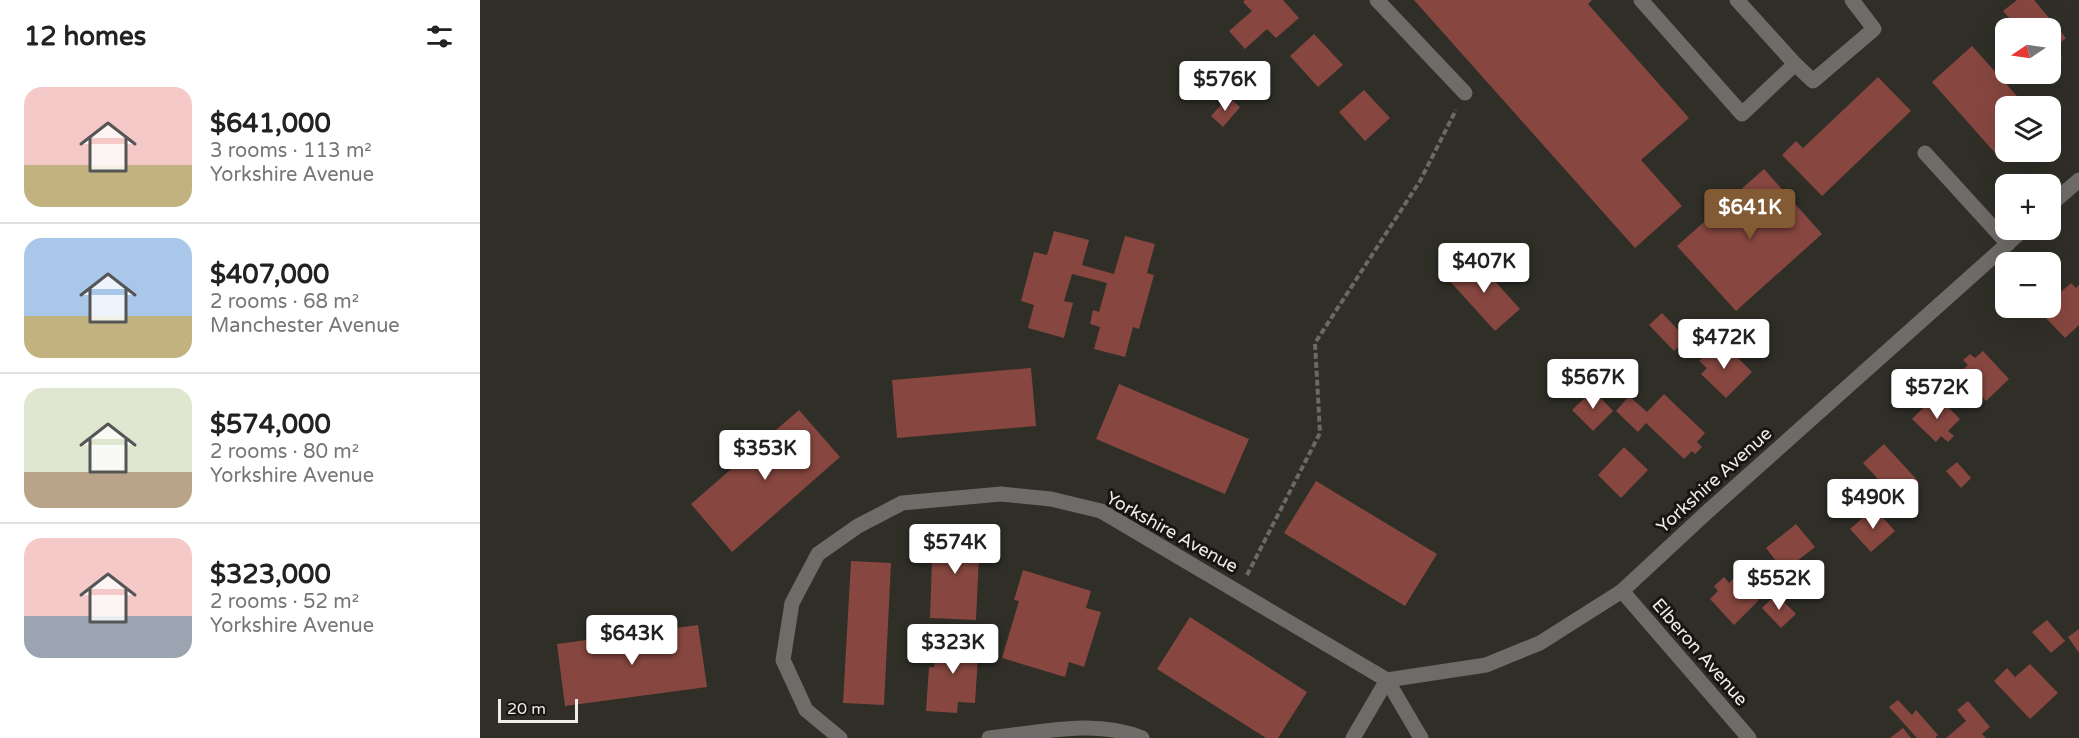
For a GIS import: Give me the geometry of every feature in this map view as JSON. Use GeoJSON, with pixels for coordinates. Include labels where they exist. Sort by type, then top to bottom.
{"type":"FeatureCollection","features":[{"type":"Feature","properties":{"kind":"street"},"geometry":{"type":"LineString","coordinates":[[1377,0],[1465,93]]}},
{"type":"Feature","properties":{"kind":"street"},"geometry":{"type":"LineString","coordinates":[[1641,0],[1742,114],[1795,64]]}},
{"type":"Feature","properties":{"kind":"street"},"geometry":{"type":"LineString","coordinates":[[1737,0],[1795,64],[1814,81],[1874,29],[1852,0]]}},
{"type":"Feature","properties":{"kind":"street"},"geometry":{"type":"LineString","coordinates":[[1925,153],[2008,244]]}},
{"type":"Feature","properties":{"kind":"street"},"geometry":{"type":"LineString","coordinates":[[2061,196],[2079,180]]}},
{"type":"Feature","properties":{"kind":"street","name":"Yorkshire Avenue"},"geometry":{"type":"LineString","coordinates":[[840,738],[806,710],[783,660],[792,603],[818,554],[858,526],[902,503],[1001,494],[1051,499],[1101,511],[1387,680],[1486,665],[1540,643],[1622,591],[1706,513],[2013,240]]}},
{"type":"Feature","properties":{"kind":"street","name":"Elberon Avenue"},"geometry":{"type":"LineString","coordinates":[[1622,591],[1749,738]]}},
{"type":"Feature","properties":{"kind":"street"},"geometry":{"type":"LineString","coordinates":[[1353,738],[1387,680],[1421,738]]}},
{"type":"Feature","properties":{"kind":"street"},"geometry":{"type":"LineString","coordinates":[[989,738],[1090,727],[1142,738]]}},
{"type":"Feature","properties":{"kind":"path"},"geometry":{"type":"LineString","coordinates":[[1238,592],[1320,433],[1315,343],[1420,181],[1465,93]]}},
{"type":"Feature","properties":{"kind":"building"},"geometry":{"type":"Polygon","coordinates":[[[1245,0],[1283,0],[1299,18],[1276,38],[1267,29],[1245,49],[1229,31],[1252,11],[1243,2],[1245,0]]]}},
{"type":"Feature","properties":{"kind":"building"},"geometry":{"type":"Polygon","coordinates":[[[1414,0],[1592,0],[1588,4],[1689,118],[1641,160],[1682,206],[1635,248],[1414,0]]]}},
{"type":"Feature","properties":{"kind":"building"},"geometry":{"type":"Polygon","coordinates":[[[2017,0],[2034,0],[2049,18],[2009,18],[2003,11],[2017,0]]]}},
{"type":"Feature","properties":{"kind":"building"},"geometry":{"type":"Polygon","coordinates":[[[2061,32],[2066,38],[2061,42],[2061,32]]]}},
{"type":"Feature","properties":{"kind":"building"},"geometry":{"type":"Polygon","coordinates":[[[1314,34],[1343,65],[1318,87],[1290,56],[1314,34]]]}},
{"type":"Feature","properties":{"kind":"building"},"geometry":{"type":"Polygon","coordinates":[[[1972,46],[1995,72],[1995,84],[2006,84],[2017,96],[1995,96],[1995,153],[1932,82],[1972,46]]]}},
{"type":"Feature","properties":{"kind":"building"},"geometry":{"type":"Polygon","coordinates":[[[1878,77],[1911,111],[1822,196],[1782,155],[1796,141],[1803,148],[1878,77]]]}},
{"type":"Feature","properties":{"kind":"building"},"geometry":{"type":"Polygon","coordinates":[[[1364,90],[1390,118],[1365,141],[1339,112],[1364,90]]]}},
{"type":"Feature","properties":{"kind":"building"},"geometry":{"type":"Polygon","coordinates":[[[1228,97],[1240,107],[1223,127],[1211,116],[1228,97]]]}},
{"type":"Feature","properties":{"kind":"building"},"geometry":{"type":"Polygon","coordinates":[[[1764,169],[1822,234],[1736,311],[1677,246],[1764,169]]]}},
{"type":"Feature","properties":{"kind":"building"},"geometry":{"type":"Polygon","coordinates":[[[1054,231],[1089,240],[1082,265],[1114,274],[1125,236],[1155,244],[1147,273],[1154,275],[1139,329],[1133,327],[1125,357],[1094,349],[1100,327],[1090,324],[1093,310],[1099,312],[1107,283],[1072,274],[1064,301],[1073,303],[1064,338],[1028,328],[1034,305],[1021,301],[1034,252],[1047,255],[1054,231]]]}},
{"type":"Feature","properties":{"kind":"building"},"geometry":{"type":"Polygon","coordinates":[[[1472,256],[1520,309],[1495,331],[1447,278],[1472,256]]]}},
{"type":"Feature","properties":{"kind":"building"},"geometry":{"type":"Polygon","coordinates":[[[2071,283],[2076,288],[2079,285],[2079,325],[2065,338],[2046,318],[2061,318],[2061,292],[2071,283]]]}},
{"type":"Feature","properties":{"kind":"building"},"geometry":{"type":"Polygon","coordinates":[[[1662,313],[1687,339],[1674,351],[1649,325],[1662,313]]]}},
{"type":"Feature","properties":{"kind":"building"},"geometry":{"type":"Polygon","coordinates":[[[1716,345],[1724,353],[1728,348],[1752,372],[1726,398],[1701,374],[1707,368],[1699,361],[1716,345]]]}},
{"type":"Feature","properties":{"kind":"building"},"geometry":{"type":"Polygon","coordinates":[[[1983,351],[2009,379],[1986,401],[1959,373],[1968,365],[1963,360],[1970,354],[1975,358],[1983,351]]]}},
{"type":"Feature","properties":{"kind":"building"},"geometry":{"type":"Polygon","coordinates":[[[1031,368],[1036,426],[897,438],[892,380],[1031,368]]]}},
{"type":"Feature","properties":{"kind":"building"},"geometry":{"type":"Polygon","coordinates":[[[1119,384],[1249,439],[1225,494],[1096,439],[1119,384]]]}},
{"type":"Feature","properties":{"kind":"building"},"geometry":{"type":"Polygon","coordinates":[[[1593,390],[1613,411],[1593,431],[1572,410],[1593,390]]]}},
{"type":"Feature","properties":{"kind":"building"},"geometry":{"type":"Polygon","coordinates":[[[1664,394],[1705,433],[1697,442],[1702,447],[1695,454],[1692,451],[1684,459],[1646,423],[1638,432],[1616,411],[1629,396],[1647,412],[1664,394]]]}},
{"type":"Feature","properties":{"kind":"building"},"geometry":{"type":"Polygon","coordinates":[[[1936,395],[1960,419],[1948,431],[1954,436],[1948,442],[1941,436],[1936,442],[1912,419],[1936,395]]]}},
{"type":"Feature","properties":{"kind":"building"},"geometry":{"type":"Polygon","coordinates":[[[799,410],[840,457],[732,552],[691,504],[799,410]]]}},
{"type":"Feature","properties":{"kind":"building"},"geometry":{"type":"Polygon","coordinates":[[[1884,444],[1919,482],[1909,491],[1903,485],[1892,494],[1863,463],[1884,444]]]}},
{"type":"Feature","properties":{"kind":"building"},"geometry":{"type":"Polygon","coordinates":[[[1624,447],[1648,470],[1621,498],[1598,475],[1624,447]]]}},
{"type":"Feature","properties":{"kind":"building"},"geometry":{"type":"Polygon","coordinates":[[[1957,462],[1971,478],[1961,488],[1946,471],[1957,462]]]}},
{"type":"Feature","properties":{"kind":"building"},"geometry":{"type":"Polygon","coordinates":[[[1316,481],[1437,554],[1405,606],[1284,533],[1316,481]]]}},
{"type":"Feature","properties":{"kind":"building"},"geometry":{"type":"Polygon","coordinates":[[[1874,508],[1895,531],[1871,552],[1850,529],[1874,508]]]}},
{"type":"Feature","properties":{"kind":"building"},"geometry":{"type":"Polygon","coordinates":[[[1796,524],[1815,547],[1784,571],[1766,548],[1796,524]]]}},
{"type":"Feature","properties":{"kind":"building"},"geometry":{"type":"Polygon","coordinates":[[[933,531],[980,533],[976,620],[930,618],[933,531]]]}},
{"type":"Feature","properties":{"kind":"building"},"geometry":{"type":"Polygon","coordinates":[[[851,561],[891,563],[884,705],[843,703],[851,561]]]}},
{"type":"Feature","properties":{"kind":"building"},"geometry":{"type":"Polygon","coordinates":[[[1023,570],[1091,591],[1086,608],[1101,612],[1084,667],[1069,662],[1065,677],[1002,658],[1019,601],[1014,600],[1023,570]]]}},
{"type":"Feature","properties":{"kind":"building"},"geometry":{"type":"Polygon","coordinates":[[[1736,576],[1759,600],[1734,625],[1710,599],[1718,591],[1714,586],[1724,577],[1729,583],[1736,576]]]}},
{"type":"Feature","properties":{"kind":"building"},"geometry":{"type":"Polygon","coordinates":[[[1776,594],[1796,614],[1781,628],[1762,608],[1776,594]]]}},
{"type":"Feature","properties":{"kind":"building"},"geometry":{"type":"Polygon","coordinates":[[[1190,617],[1307,692],[1278,738],[1266,738],[1157,669],[1190,617]]]}},
{"type":"Feature","properties":{"kind":"building"},"geometry":{"type":"Polygon","coordinates":[[[2047,620],[2065,641],[2051,653],[2032,632],[2047,620]]]}},
{"type":"Feature","properties":{"kind":"building"},"geometry":{"type":"Polygon","coordinates":[[[698,625],[707,687],[565,706],[557,644],[698,625]]]}},
{"type":"Feature","properties":{"kind":"building"},"geometry":{"type":"Polygon","coordinates":[[[2079,629],[2079,653],[2068,637],[2079,629]]]}},
{"type":"Feature","properties":{"kind":"building"},"geometry":{"type":"Polygon","coordinates":[[[936,638],[979,641],[975,703],[958,702],[957,713],[926,711],[929,667],[934,667],[936,638]]]}},
{"type":"Feature","properties":{"kind":"building"},"geometry":{"type":"Polygon","coordinates":[[[2030,664],[2058,693],[2030,719],[1994,681],[2007,668],[2015,677],[2030,664]]]}},
{"type":"Feature","properties":{"kind":"building"},"geometry":{"type":"Polygon","coordinates":[[[1898,700],[1912,715],[1916,710],[1938,735],[1935,738],[1917,738],[1889,707],[1898,700]]]}},
{"type":"Feature","properties":{"kind":"building"},"geometry":{"type":"Polygon","coordinates":[[[1968,701],[1990,727],[1982,734],[1986,738],[1946,738],[1966,721],[1957,710],[1968,701]]]}},
{"type":"Feature","properties":{"kind":"building"},"geometry":{"type":"Polygon","coordinates":[[[1903,728],[1911,738],[1890,738],[1903,728]]]}}]}
